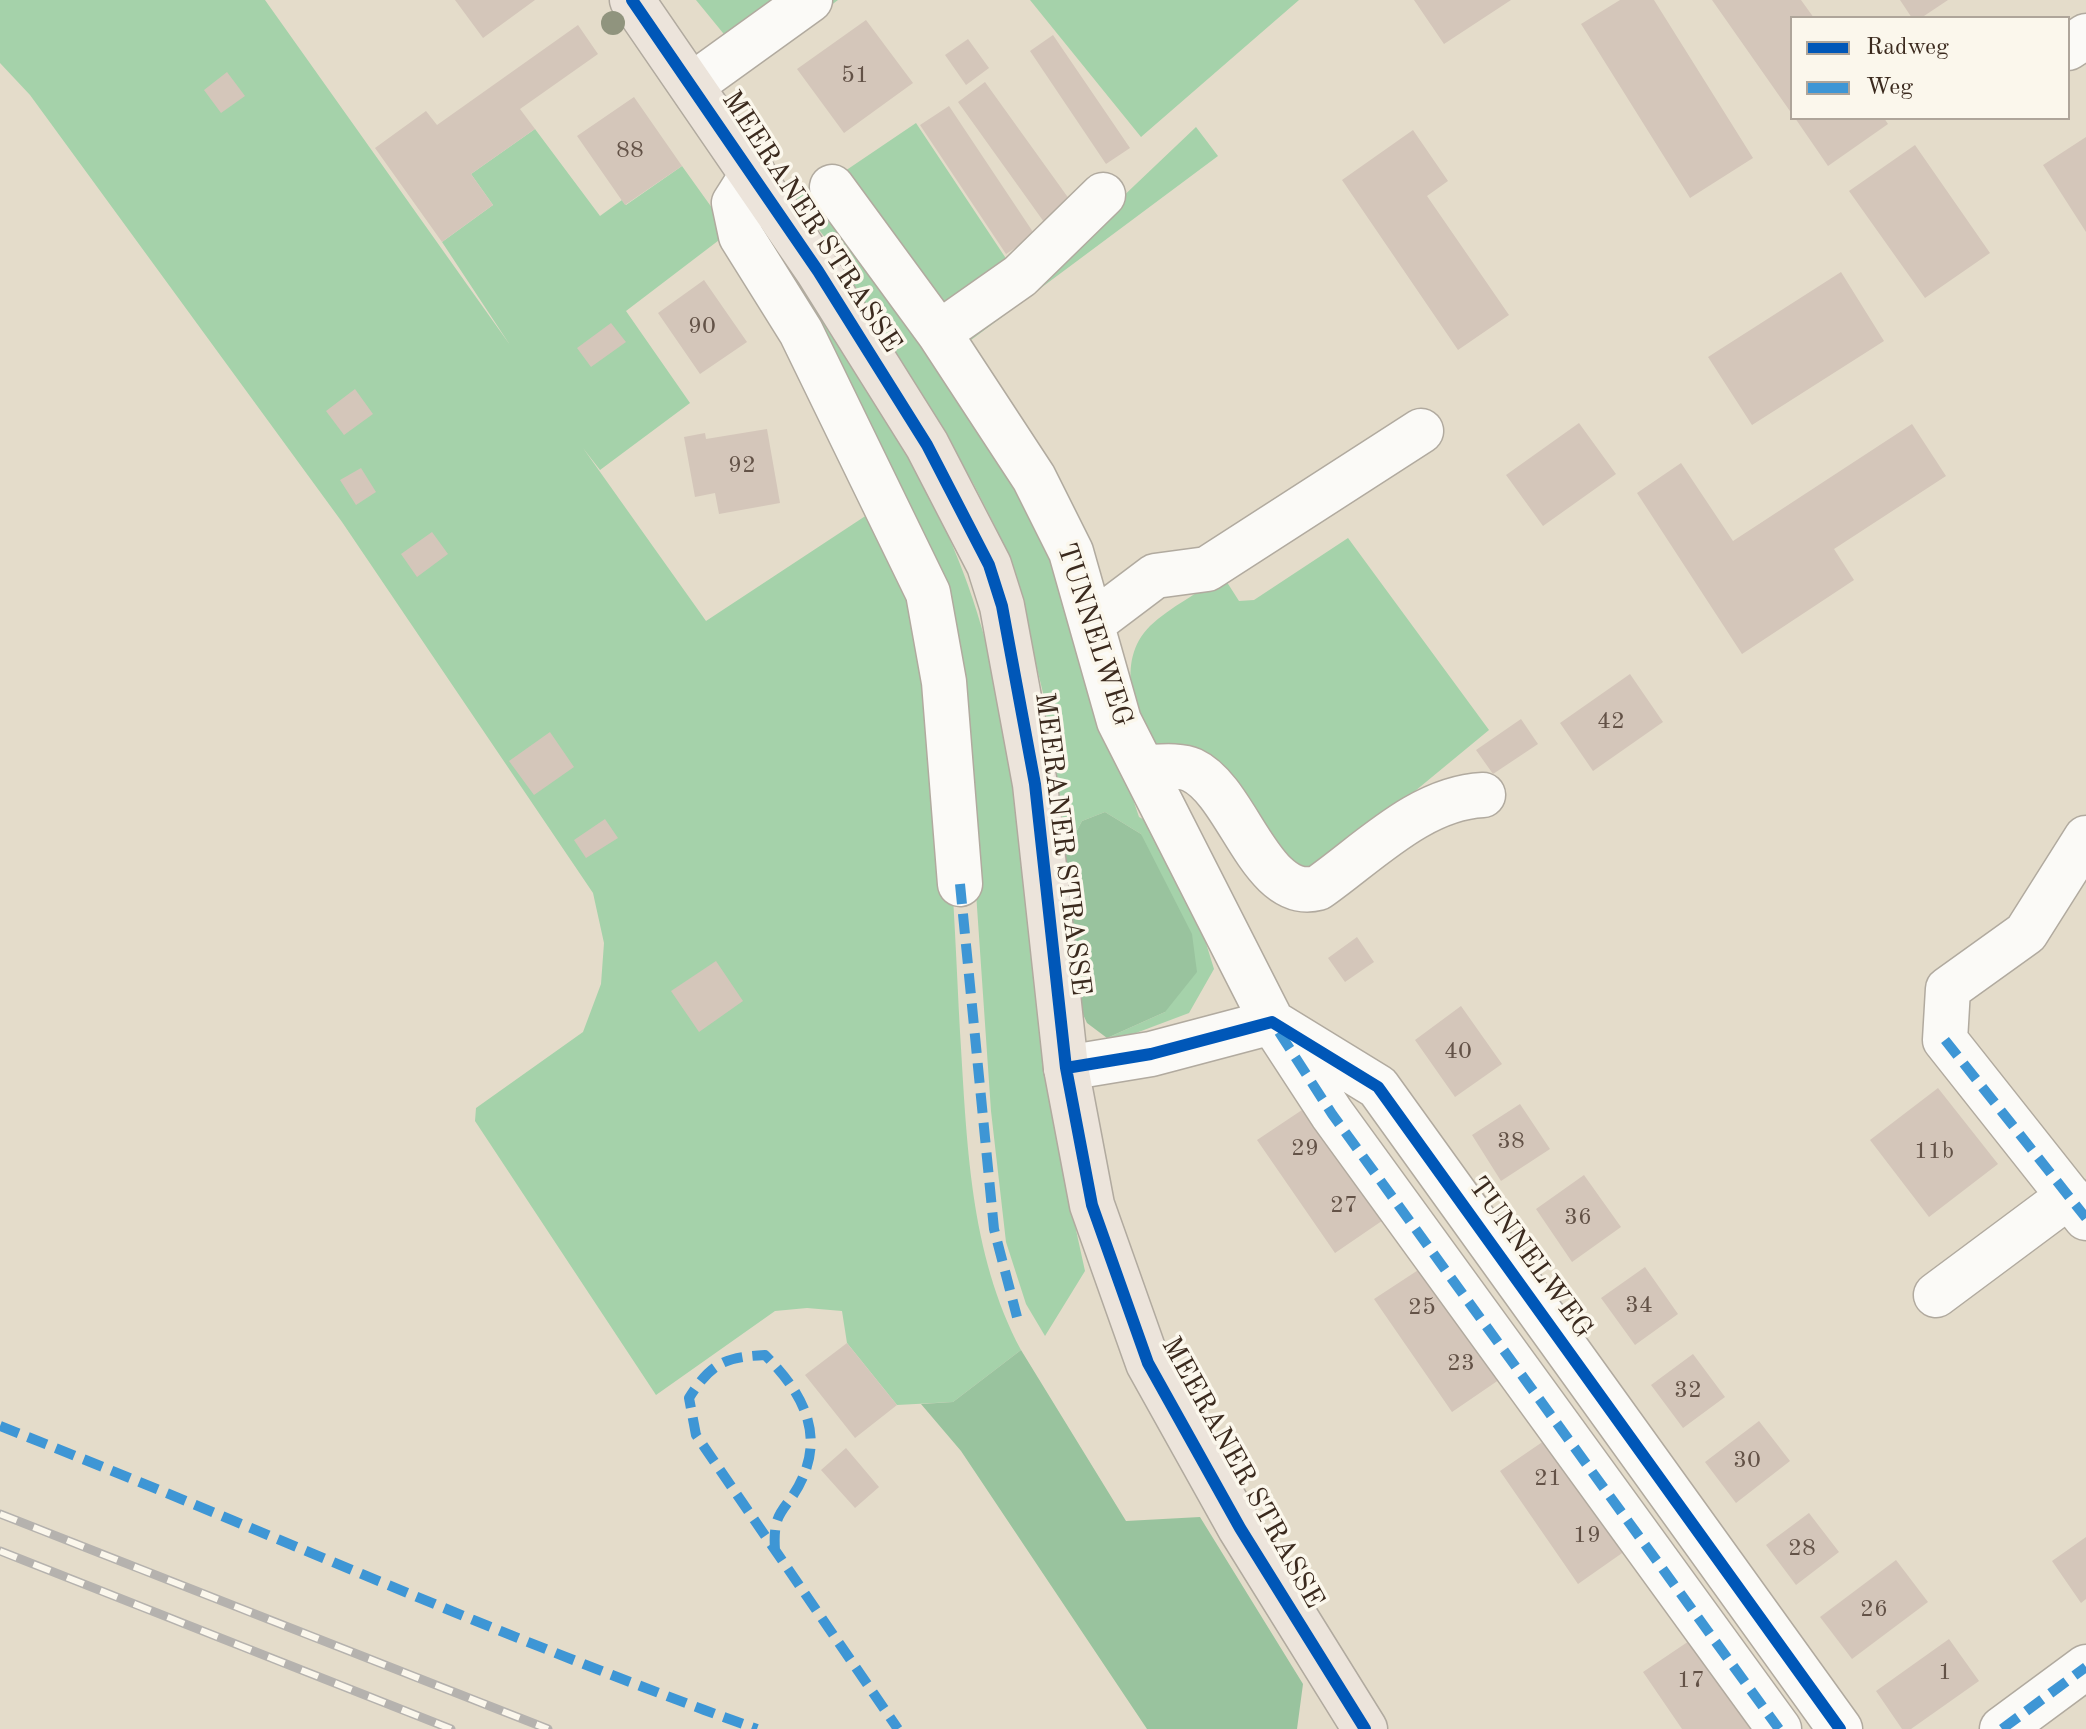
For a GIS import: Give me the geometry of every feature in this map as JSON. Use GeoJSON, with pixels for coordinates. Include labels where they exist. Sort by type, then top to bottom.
{"type":"FeatureCollection","features":[{"type":"Feature","properties":{"kind":"main road","name":"MEERANER STRASSE"},"geometry":{"type":"LineString","coordinates":[[632,0],[753,173],[927,445],[989,565],[1002,606],[1035,784],[1066,1068],[1092,1205],[1148,1363],[1240,1528],[1365,1729]]}},
{"type":"Feature","properties":{"kind":"street"},"geometry":{"type":"LineString","coordinates":[[692,85],[810,0]]}},
{"type":"Feature","properties":{"kind":"street"},"geometry":{"type":"LineString","coordinates":[[753,173],[734,203],[741,236],[801,332],[928,593],[944,682],[960,884]]}},
{"type":"Feature","properties":{"kind":"street","name":"TUNNELWEG"},"geometry":{"type":"LineString","coordinates":[[832,187],[939,333],[1034,478],[1071,552],[1094,622],[1119,721],[1272,1022],[1332,1114],[1779,1729]]}},
{"type":"Feature","properties":{"kind":"street"},"geometry":{"type":"LineString","coordinates":[[939,333],[1020,276],[1103,195]]}},
{"type":"Feature","properties":{"kind":"street"},"geometry":{"type":"LineString","coordinates":[[1094,622],[1155,576],[1207,569],[1421,431]]}},
{"type":"Feature","properties":{"kind":"street"},"geometry":{"type":"LineString","coordinates":[[1143,767],[1188,768],[1208,779],[1266,864],[1292,889],[1305,892],[1318,888],[1437,803],[1461,796],[1483,795]]}},
{"type":"Feature","properties":{"kind":"street"},"geometry":{"type":"LineString","coordinates":[[1936,1295],[2078,1207],[1945,1040],[1948,989],[2026,933],[2086,838]]}},
{"type":"Feature","properties":{"kind":"street"},"geometry":{"type":"LineString","coordinates":[[1066,1068],[1151,1054],[1272,1022]]}},
{"type":"Feature","properties":{"kind":"street","name":"TUNNELWEG"},"geometry":{"type":"LineString","coordinates":[[1272,1022],[1378,1087],[1840,1729]]}},
{"type":"Feature","properties":{"kind":"street"},"geometry":{"type":"LineString","coordinates":[[2002,1729],[2086,1667]]}},
{"type":"Feature","properties":{"kind":"green space"},"geometry":{"type":"Polygon","coordinates":[[[0,0],[265,0],[510,345],[442,242],[493,205],[471,174],[535,129],[600,216],[622,200],[626,205],[682,166],[725,226],[727,234],[626,311],[690,403],[600,470],[583,448],[706,621],[876,509],[891,537],[905,582],[927,678],[943,778],[965,1114],[974,1195],[991,1274],[1021,1350],[953,1402],[897,1405],[847,1343],[842,1311],[807,1308],[775,1311],[656,1395],[475,1121],[476,1108],[583,1032],[601,984],[604,943],[593,893],[342,522],[30,95],[0,63],[0,0]]]}},
{"type":"Feature","properties":{"kind":"green space"},"geometry":{"type":"Polygon","coordinates":[[[696,0],[838,0],[750,66],[696,0]]]}},
{"type":"Feature","properties":{"kind":"green space"},"geometry":{"type":"Polygon","coordinates":[[[1030,0],[1299,0],[1141,137],[1030,0]]]}},
{"type":"Feature","properties":{"kind":"green space"},"geometry":{"type":"Polygon","coordinates":[[[916,123],[1013,269],[962,302],[942,302],[845,171],[916,123]]]}},
{"type":"Feature","properties":{"kind":"green space"},"geometry":{"type":"Polygon","coordinates":[[[1196,127],[1218,156],[967,343],[970,327],[1054,262],[1196,127]]]}},
{"type":"Feature","properties":{"kind":"green space"},"geometry":{"type":"Polygon","coordinates":[[[806,185],[1034,498],[1136,794],[1133,799],[1139,817],[1156,826],[1188,885],[1214,969],[1189,1013],[1120,1039],[1107,1038],[1165,1012],[1141,834],[1105,812],[1082,821],[1063,856],[1044,697],[1014,574],[996,528],[973,483],[829,243],[793,195],[806,185]]]}},
{"type":"Feature","properties":{"kind":"green space"},"geometry":{"type":"Polygon","coordinates":[[[766,239],[864,380],[922,480],[968,585],[985,639],[1012,772],[1045,1067],[1085,1271],[1045,1336],[1026,1304],[1006,1242],[991,1111],[975,878],[957,703],[766,239]]]}},
{"type":"Feature","properties":{"kind":"green space"},"geometry":{"type":"Polygon","coordinates":[[[1348,538],[1489,730],[1306,881],[1157,753],[1142,723],[1132,690],[1133,656],[1139,640],[1150,626],[1223,576],[1239,601],[1254,600],[1348,538]]]}},
{"type":"Feature","properties":{"kind":"green space"},"geometry":{"type":"Polygon","coordinates":[[[1105,812],[1141,834],[1192,934],[1197,972],[1165,1012],[1107,1038],[1087,1023],[1081,1010],[1063,856],[1082,821],[1105,812]]]}},
{"type":"Feature","properties":{"kind":"green space"},"geometry":{"type":"Polygon","coordinates":[[[1021,1350],[1126,1521],[1200,1517],[1303,1684],[1297,1729],[1147,1729],[961,1451],[921,1404],[953,1402],[1021,1350]]]}},
{"type":"Feature","properties":{"kind":"building"},"geometry":{"type":"Polygon","coordinates":[[[455,0],[535,0],[483,38],[455,0]]]}},
{"type":"Feature","properties":{"kind":"building"},"geometry":{"type":"Polygon","coordinates":[[[1414,0],[1511,0],[1444,44],[1414,0]]]}},
{"type":"Feature","properties":{"kind":"building"},"geometry":{"type":"Polygon","coordinates":[[[1620,0],[1654,0],[1753,158],[1690,198],[1581,24],[1620,0]]]}},
{"type":"Feature","properties":{"kind":"building"},"geometry":{"type":"Polygon","coordinates":[[[1712,0],[1801,0],[1813,16],[1790,16],[1790,111],[1712,0]]]}},
{"type":"Feature","properties":{"kind":"building"},"geometry":{"type":"Polygon","coordinates":[[[1900,0],[1948,0],[1924,16],[1911,16],[1900,0]]]}},
{"type":"Feature","properties":{"kind":"building"},"geometry":{"type":"Polygon","coordinates":[[[866,20],[913,83],[844,133],[797,69],[866,20]]]}},
{"type":"Feature","properties":{"kind":"building"},"geometry":{"type":"Polygon","coordinates":[[[578,25],[598,54],[520,109],[535,129],[471,174],[493,205],[442,242],[375,148],[426,111],[437,125],[578,25]]]}},
{"type":"Feature","properties":{"kind":"building"},"geometry":{"type":"Polygon","coordinates":[[[1053,35],[1130,148],[1106,164],[1030,51],[1053,35]]]}},
{"type":"Feature","properties":{"kind":"building"},"geometry":{"type":"Polygon","coordinates":[[[968,39],[989,68],[966,85],[945,55],[968,39]]]}},
{"type":"Feature","properties":{"kind":"building"},"geometry":{"type":"Polygon","coordinates":[[[227,72],[245,96],[221,113],[204,90],[227,72]]]}},
{"type":"Feature","properties":{"kind":"building"},"geometry":{"type":"Polygon","coordinates":[[[985,82],[1072,203],[1044,222],[958,102],[985,82]]]}},
{"type":"Feature","properties":{"kind":"building"},"geometry":{"type":"Polygon","coordinates":[[[634,97],[682,166],[625,205],[577,136],[634,97]]]}},
{"type":"Feature","properties":{"kind":"building"},"geometry":{"type":"Polygon","coordinates":[[[949,106],[1035,235],[1006,254],[920,125],[949,106]]]}},
{"type":"Feature","properties":{"kind":"building"},"geometry":{"type":"Polygon","coordinates":[[[1796,120],[1885,120],[1888,124],[1828,166],[1796,120]]]}},
{"type":"Feature","properties":{"kind":"building"},"geometry":{"type":"Polygon","coordinates":[[[1413,130],[1448,181],[1427,196],[1509,315],[1458,350],[1342,180],[1413,130]]]}},
{"type":"Feature","properties":{"kind":"building"},"geometry":{"type":"Polygon","coordinates":[[[2086,137],[2086,232],[2043,165],[2086,137]]]}},
{"type":"Feature","properties":{"kind":"building"},"geometry":{"type":"Polygon","coordinates":[[[1915,145],[1990,253],[1925,298],[1849,191],[1915,145]]]}},
{"type":"Feature","properties":{"kind":"building"},"geometry":{"type":"Polygon","coordinates":[[[1841,272],[1884,341],[1752,425],[1708,357],[1841,272]]]}},
{"type":"Feature","properties":{"kind":"building"},"geometry":{"type":"Polygon","coordinates":[[[704,280],[747,342],[700,374],[658,313],[704,280]]]}},
{"type":"Feature","properties":{"kind":"building"},"geometry":{"type":"Polygon","coordinates":[[[611,323],[626,342],[591,367],[577,348],[611,323]]]}},
{"type":"Feature","properties":{"kind":"building"},"geometry":{"type":"Polygon","coordinates":[[[355,389],[373,414],[344,435],[326,411],[355,389]]]}},
{"type":"Feature","properties":{"kind":"building"},"geometry":{"type":"Polygon","coordinates":[[[1579,423],[1616,474],[1543,526],[1506,475],[1579,423]]]}},
{"type":"Feature","properties":{"kind":"building"},"geometry":{"type":"Polygon","coordinates":[[[1912,424],[1946,476],[1834,549],[1854,580],[1742,654],[1637,493],[1681,463],[1733,541],[1912,424]]]}},
{"type":"Feature","properties":{"kind":"building"},"geometry":{"type":"Polygon","coordinates":[[[767,429],[780,503],[719,514],[715,493],[695,497],[684,437],[705,433],[706,439],[767,429]]]}},
{"type":"Feature","properties":{"kind":"building"},"geometry":{"type":"Polygon","coordinates":[[[361,468],[376,492],[356,505],[340,480],[361,468]]]}},
{"type":"Feature","properties":{"kind":"building"},"geometry":{"type":"Polygon","coordinates":[[[432,532],[448,554],[417,577],[401,554],[432,532]]]}},
{"type":"Feature","properties":{"kind":"building"},"geometry":{"type":"Polygon","coordinates":[[[1630,674],[1663,722],[1593,771],[1560,723],[1630,674]]]}},
{"type":"Feature","properties":{"kind":"building"},"geometry":{"type":"Polygon","coordinates":[[[1521,719],[1538,744],[1493,774],[1476,750],[1521,719]]]}},
{"type":"Feature","properties":{"kind":"building"},"geometry":{"type":"Polygon","coordinates":[[[550,732],[574,767],[534,795],[509,761],[550,732]]]}},
{"type":"Feature","properties":{"kind":"building"},"geometry":{"type":"Polygon","coordinates":[[[605,819],[618,838],[586,858],[574,840],[605,819]]]}},
{"type":"Feature","properties":{"kind":"building"},"geometry":{"type":"Polygon","coordinates":[[[1357,937],[1374,962],[1345,982],[1328,958],[1357,937]]]}},
{"type":"Feature","properties":{"kind":"building"},"geometry":{"type":"Polygon","coordinates":[[[716,961],[743,1001],[699,1032],[671,991],[716,961]]]}},
{"type":"Feature","properties":{"kind":"building"},"geometry":{"type":"Polygon","coordinates":[[[1461,1006],[1502,1064],[1455,1097],[1415,1040],[1461,1006]]]}},
{"type":"Feature","properties":{"kind":"building"},"geometry":{"type":"Polygon","coordinates":[[[1938,1088],[1998,1164],[1929,1217],[1870,1140],[1938,1088]]]}},
{"type":"Feature","properties":{"kind":"building"},"geometry":{"type":"Polygon","coordinates":[[[1314,1102],[1392,1214],[1335,1253],[1257,1140],[1314,1102]]]}},
{"type":"Feature","properties":{"kind":"building"},"geometry":{"type":"Polygon","coordinates":[[[1520,1104],[1550,1149],[1501,1181],[1472,1135],[1520,1104]]]}},
{"type":"Feature","properties":{"kind":"building"},"geometry":{"type":"Polygon","coordinates":[[[1584,1175],[1621,1227],[1572,1262],[1536,1209],[1584,1175]]]}},
{"type":"Feature","properties":{"kind":"building"},"geometry":{"type":"Polygon","coordinates":[[[1432,1261],[1509,1373],[1452,1412],[1374,1299],[1432,1261]]]}},
{"type":"Feature","properties":{"kind":"building"},"geometry":{"type":"Polygon","coordinates":[[[1645,1267],[1678,1314],[1635,1345],[1601,1298],[1645,1267]]]}},
{"type":"Feature","properties":{"kind":"building"},"geometry":{"type":"Polygon","coordinates":[[[847,1343],[897,1405],[855,1438],[805,1375],[847,1343]]]}},
{"type":"Feature","properties":{"kind":"building"},"geometry":{"type":"Polygon","coordinates":[[[1693,1354],[1725,1397],[1683,1428],[1651,1385],[1693,1354]]]}},
{"type":"Feature","properties":{"kind":"building"},"geometry":{"type":"Polygon","coordinates":[[[1759,1421],[1790,1461],[1736,1503],[1705,1462],[1759,1421]]]}},
{"type":"Feature","properties":{"kind":"building"},"geometry":{"type":"Polygon","coordinates":[[[1557,1432],[1635,1544],[1578,1584],[1500,1471],[1557,1432]]]}},
{"type":"Feature","properties":{"kind":"building"},"geometry":{"type":"Polygon","coordinates":[[[846,1448],[879,1487],[855,1508],[821,1470],[846,1448]]]}},
{"type":"Feature","properties":{"kind":"building"},"geometry":{"type":"Polygon","coordinates":[[[1809,1513],[1839,1552],[1796,1585],[1766,1545],[1809,1513]]]}},
{"type":"Feature","properties":{"kind":"building"},"geometry":{"type":"Polygon","coordinates":[[[2086,1537],[2086,1599],[2081,1603],[2052,1561],[2086,1537]]]}},
{"type":"Feature","properties":{"kind":"building"},"geometry":{"type":"Polygon","coordinates":[[[1896,1560],[1928,1602],[1852,1659],[1820,1617],[1896,1560]]]}},
{"type":"Feature","properties":{"kind":"building"},"geometry":{"type":"Polygon","coordinates":[[[1701,1633],[1767,1729],[1682,1729],[1643,1672],[1701,1633]]]}},
{"type":"Feature","properties":{"kind":"building"},"geometry":{"type":"Polygon","coordinates":[[[1949,1639],[1979,1681],[1911,1729],[1902,1729],[1876,1691],[1949,1639]]]}},
{"type":"Feature","properties":{"kind":"railway"},"geometry":{"type":"LineString","coordinates":[[0,1514],[548,1729]]}},
{"type":"Feature","properties":{"kind":"railway"},"geometry":{"type":"LineString","coordinates":[[0,1551],[451,1729]]}},
{"type":"Feature","properties":{"kind":"marked path"},"geometry":{"type":"LineString","coordinates":[[960,884],[994,1229],[1017,1317]]}},
{"type":"Feature","properties":{"kind":"marked path"},"geometry":{"type":"LineString","coordinates":[[1279,1032],[1332,1114],[1779,1729]]}},
{"type":"Feature","properties":{"kind":"marked path"},"geometry":{"type":"LineString","coordinates":[[1945,1040],[2086,1218]]}},
{"type":"Feature","properties":{"kind":"marked path"},"geometry":{"type":"LineString","coordinates":[[775,1550],[775,1536],[776,1525],[803,1477],[809,1459],[809,1426],[798,1396],[765,1355],[729,1360],[712,1370],[689,1398],[696,1435],[898,1729]]}},
{"type":"Feature","properties":{"kind":"marked path"},"geometry":{"type":"LineString","coordinates":[[0,1426],[566,1657],[757,1729]]}},
{"type":"Feature","properties":{"kind":"marked path"},"geometry":{"type":"LineString","coordinates":[[2002,1729],[2086,1667]]}},
{"type":"Feature","properties":{"kind":"cycle path"},"geometry":{"type":"LineString","coordinates":[[632,0],[818,271],[927,445],[989,565],[1002,606],[1035,784],[1066,1068],[1092,1205],[1148,1363],[1240,1528],[1365,1729]]}},
{"type":"Feature","properties":{"kind":"cycle path"},"geometry":{"type":"LineString","coordinates":[[1066,1068],[1151,1054],[1272,1022],[1378,1087],[1840,1729]]}}]}
